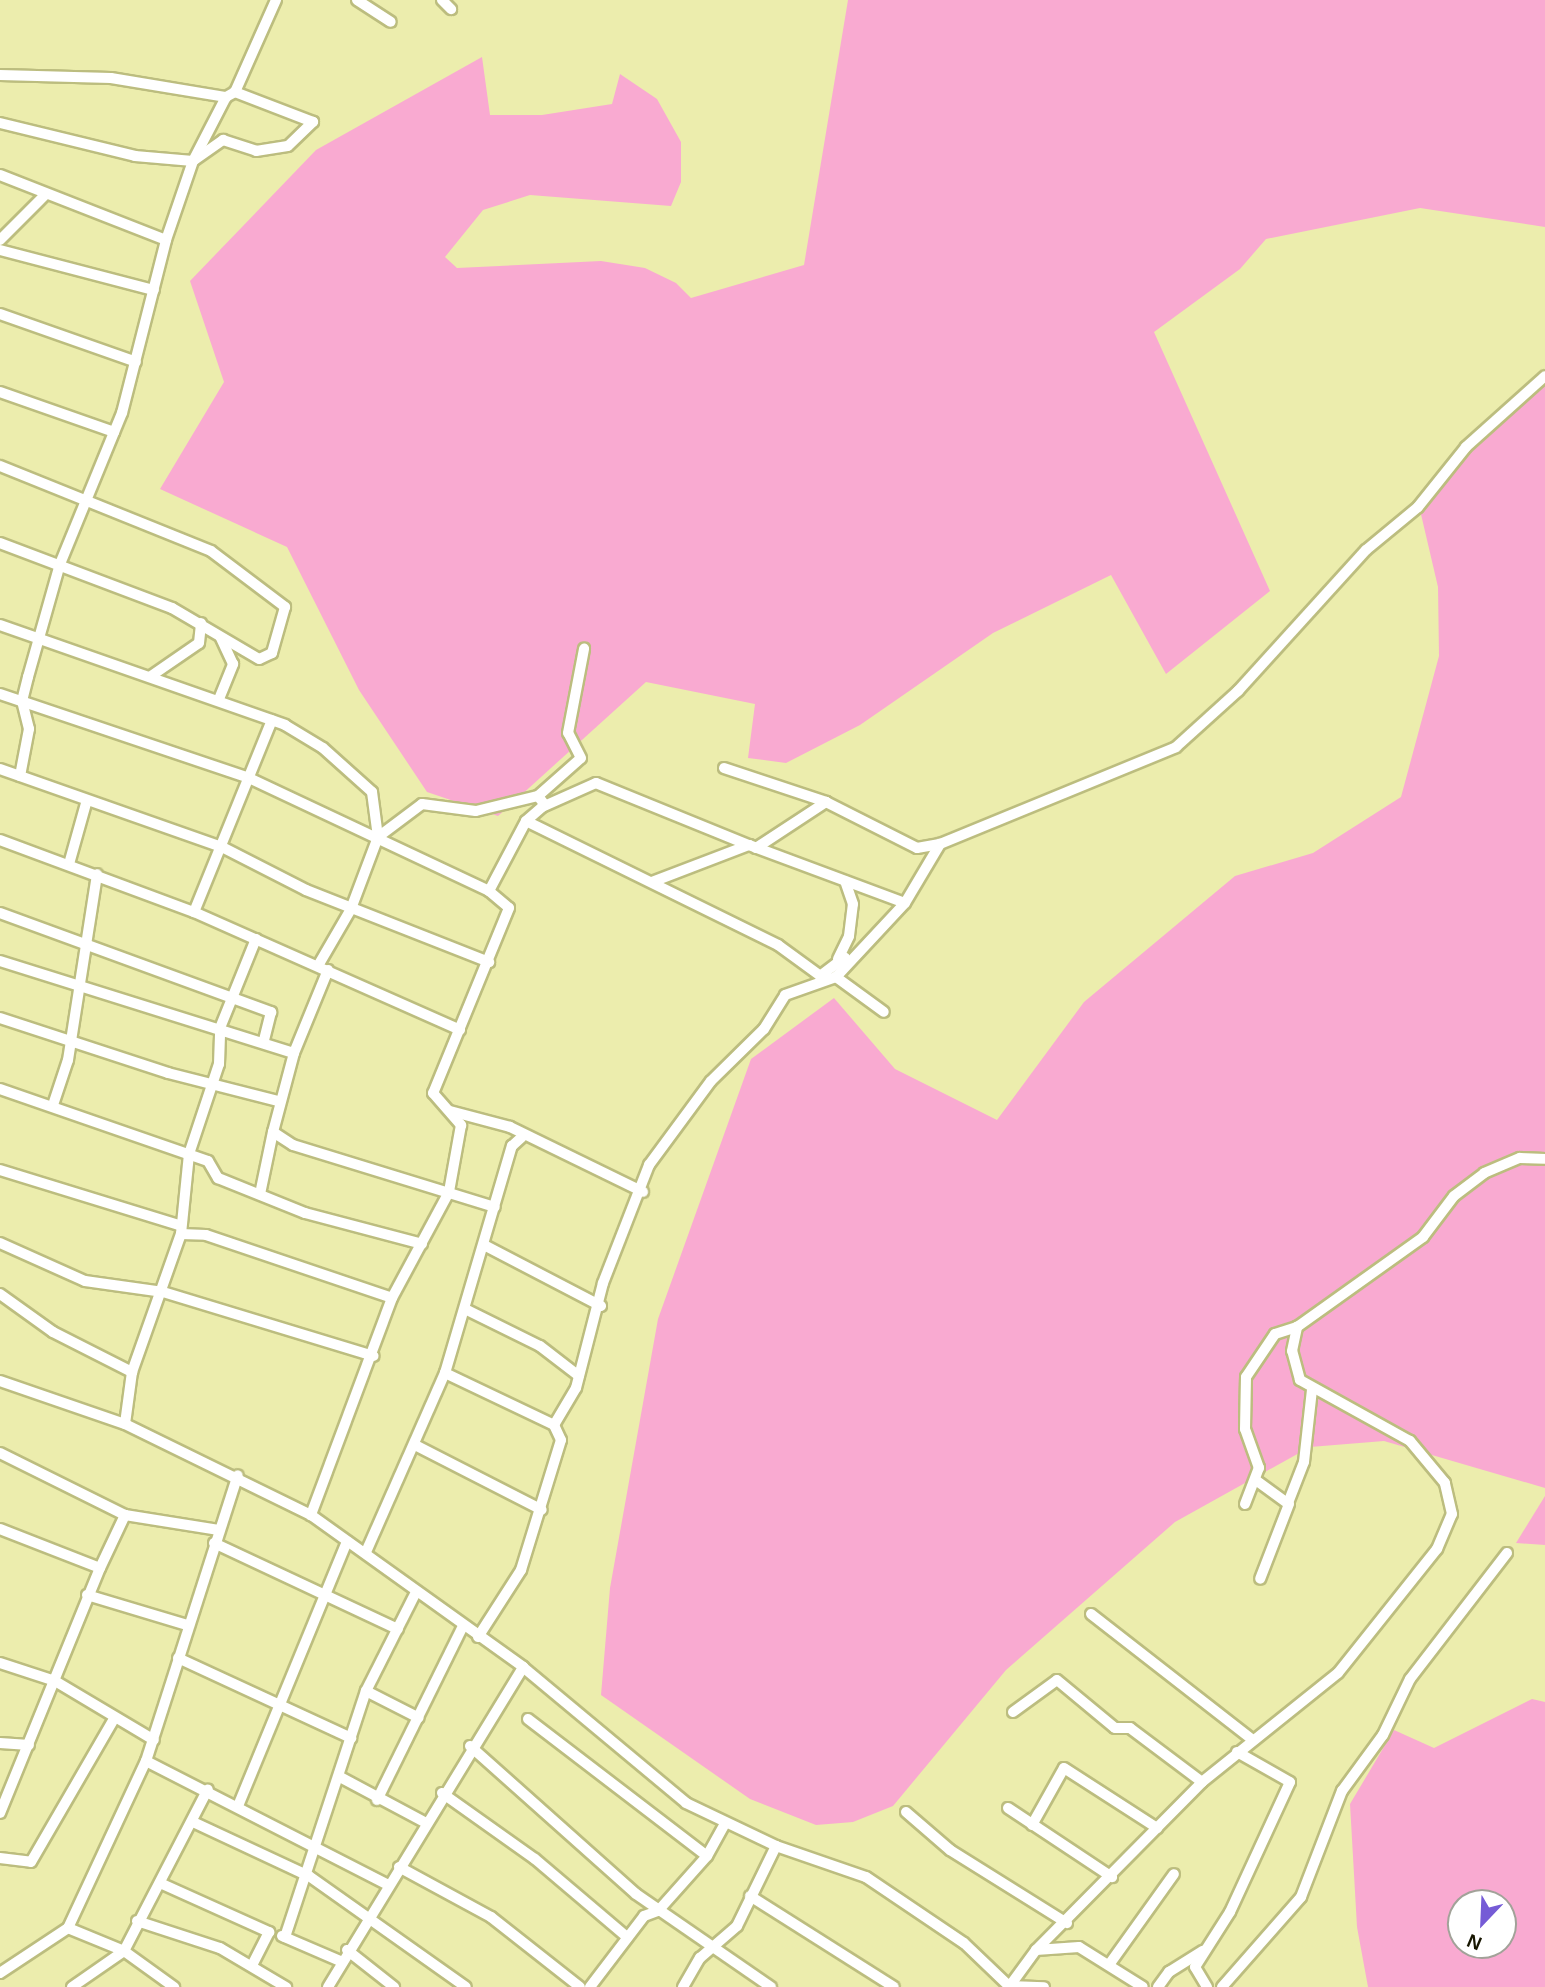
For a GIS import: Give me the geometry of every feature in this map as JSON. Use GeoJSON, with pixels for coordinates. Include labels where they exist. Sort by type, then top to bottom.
{"type":"FeatureCollection","features":[{"type":"Feature","properties":{"kind":"street"},"geometry":{"type":"LineString","coordinates":[[20,776],[29,729],[22,701],[38,640],[60,564],[114,432],[136,362],[166,240],[193,161],[231,95],[276,0]]}},
{"type":"Feature","properties":{"kind":"street"},"geometry":{"type":"LineString","coordinates":[[357,0],[391,22]]}},
{"type":"Feature","properties":{"kind":"street"},"geometry":{"type":"LineString","coordinates":[[442,0],[451,9]]}},
{"type":"Feature","properties":{"kind":"street"},"geometry":{"type":"LineString","coordinates":[[0,75],[111,78],[231,95],[313,122],[288,146],[256,151],[222,140],[193,161],[135,156],[0,123]]}},
{"type":"Feature","properties":{"kind":"street"},"geometry":{"type":"LineString","coordinates":[[0,174],[166,240]]}},
{"type":"Feature","properties":{"kind":"street"},"geometry":{"type":"LineString","coordinates":[[0,240],[46,194]]}},
{"type":"Feature","properties":{"kind":"street"},"geometry":{"type":"LineString","coordinates":[[0,250],[154,290]]}},
{"type":"Feature","properties":{"kind":"street"},"geometry":{"type":"LineString","coordinates":[[0,314],[136,362]]}},
{"type":"Feature","properties":{"kind":"street"},"geometry":{"type":"LineString","coordinates":[[724,768],[826,802],[917,848],[940,844],[1176,747],[1238,691],[1366,550],[1418,507],[1466,447],[1545,376]]}},
{"type":"Feature","properties":{"kind":"street"},"geometry":{"type":"LineString","coordinates":[[0,392],[114,432]]}},
{"type":"Feature","properties":{"kind":"street"},"geometry":{"type":"LineString","coordinates":[[0,466],[211,551],[285,607],[272,653],[264,659],[221,637],[201,623],[0,542]]}},
{"type":"Feature","properties":{"kind":"street"},"geometry":{"type":"LineString","coordinates":[[151,676],[199,643],[201,623]]}},
{"type":"Feature","properties":{"kind":"street"},"geometry":{"type":"LineString","coordinates":[[0,625],[219,699],[272,720],[323,748],[372,792],[378,837],[351,909],[323,968],[278,1101],[260,1194]]}},
{"type":"Feature","properties":{"kind":"street"},"geometry":{"type":"LineString","coordinates":[[219,699],[233,664],[221,637]]}},
{"type":"Feature","properties":{"kind":"street"},"geometry":{"type":"LineString","coordinates":[[489,891],[526,821],[541,800],[581,758],[568,733],[584,649]]}},
{"type":"Feature","properties":{"kind":"street"},"geometry":{"type":"LineString","coordinates":[[0,694],[249,778],[489,891],[509,908],[433,1093],[445,1110],[461,1125],[449,1192],[392,1298],[373,1356],[311,1514]]}},
{"type":"Feature","properties":{"kind":"street"},"geometry":{"type":"LineString","coordinates":[[194,912],[272,720]]}},
{"type":"Feature","properties":{"kind":"street"},"geometry":{"type":"LineString","coordinates":[[0,769],[222,847],[351,909],[489,962]]}},
{"type":"Feature","properties":{"kind":"street"},"geometry":{"type":"LineString","coordinates":[[378,837],[422,804],[476,811],[541,800],[596,783],[752,846],[905,903]]}},
{"type":"Feature","properties":{"kind":"street"},"geometry":{"type":"LineString","coordinates":[[69,864],[87,800]]}},
{"type":"Feature","properties":{"kind":"street"},"geometry":{"type":"LineString","coordinates":[[652,882],[752,846],[826,802]]}},
{"type":"Feature","properties":{"kind":"street"},"geometry":{"type":"LineString","coordinates":[[526,821],[778,944],[827,978],[884,1012]]}},
{"type":"Feature","properties":{"kind":"street"},"geometry":{"type":"LineString","coordinates":[[0,840],[194,912],[460,1030]]}},
{"type":"Feature","properties":{"kind":"street"},"geometry":{"type":"LineString","coordinates":[[554,1425],[579,1376],[601,1306],[608,1267],[643,1192],[654,1156],[711,1081],[764,1029],[785,995],[827,978],[858,954],[905,903],[940,844]]}},
{"type":"Feature","properties":{"kind":"street"},"geometry":{"type":"LineString","coordinates":[[53,1105],[79,986],[82,942],[97,874]]}},
{"type":"Feature","properties":{"kind":"street"},"geometry":{"type":"LineString","coordinates":[[827,978],[849,936],[853,904],[845,881]]}},
{"type":"Feature","properties":{"kind":"street"},"geometry":{"type":"LineString","coordinates":[[0,913],[274,1014],[263,1043]]}},
{"type":"Feature","properties":{"kind":"street"},"geometry":{"type":"LineString","coordinates":[[125,1424],[132,1373],[163,1292],[180,1230],[189,1154],[214,1085],[219,1028],[256,939]]}},
{"type":"Feature","properties":{"kind":"street"},"geometry":{"type":"LineString","coordinates":[[838,959],[858,954]]}},
{"type":"Feature","properties":{"kind":"street"},"geometry":{"type":"LineString","coordinates":[[0,961],[294,1053]]}},
{"type":"Feature","properties":{"kind":"street"},"geometry":{"type":"LineString","coordinates":[[0,1018],[214,1085],[278,1101]]}},
{"type":"Feature","properties":{"kind":"street"},"geometry":{"type":"LineString","coordinates":[[0,1089],[53,1105],[189,1154],[210,1163],[218,1178],[260,1194],[379,1237],[422,1244]]}},
{"type":"Feature","properties":{"kind":"street"},"geometry":{"type":"LineString","coordinates":[[445,1110],[510,1127],[522,1138],[643,1192]]}},
{"type":"Feature","properties":{"kind":"street"},"geometry":{"type":"LineString","coordinates":[[273,1132],[293,1145],[495,1207]]}},
{"type":"Feature","properties":{"kind":"street"},"geometry":{"type":"LineString","coordinates":[[366,1552],[416,1446],[445,1373],[467,1310],[512,1146],[522,1138]]}},
{"type":"Feature","properties":{"kind":"street"},"geometry":{"type":"LineString","coordinates":[[1245,1504],[1257,1481],[1254,1446],[1245,1429],[1247,1377],[1275,1334],[1297,1327],[1423,1237],[1454,1196],[1484,1173],[1520,1158],[1545,1159]]}},
{"type":"Feature","properties":{"kind":"street"},"geometry":{"type":"LineString","coordinates":[[0,1170],[180,1230],[206,1235],[392,1298]]}},
{"type":"Feature","properties":{"kind":"street"},"geometry":{"type":"LineString","coordinates":[[0,1243],[85,1280],[163,1292],[373,1356]]}},
{"type":"Feature","properties":{"kind":"street"},"geometry":{"type":"LineString","coordinates":[[484,1245],[601,1306]]}},
{"type":"Feature","properties":{"kind":"street"},"geometry":{"type":"LineString","coordinates":[[0,1294],[53,1332],[132,1373]]}},
{"type":"Feature","properties":{"kind":"street"},"geometry":{"type":"LineString","coordinates":[[467,1310],[547,1350],[579,1376]]}},
{"type":"Feature","properties":{"kind":"street"},"geometry":{"type":"LineString","coordinates":[[1009,1986],[1037,1950],[1067,1923],[1202,1782],[1250,1738],[1338,1672],[1437,1549],[1452,1514],[1445,1483],[1410,1441],[1312,1390],[1294,1365],[1297,1327]]}},
{"type":"Feature","properties":{"kind":"street"},"geometry":{"type":"LineString","coordinates":[[445,1373],[554,1425],[561,1440],[521,1570],[478,1637]]}},
{"type":"Feature","properties":{"kind":"street"},"geometry":{"type":"LineString","coordinates":[[1,1385],[125,1424],[238,1475],[311,1514],[346,1542],[366,1552],[462,1628],[523,1667],[687,1803],[725,1824],[776,1846],[883,1886],[964,1943],[1009,1986],[1044,1987]]}},
{"type":"Feature","properties":{"kind":"street"},"geometry":{"type":"LineString","coordinates":[[1260,1579],[1304,1461],[1312,1390]]}},
{"type":"Feature","properties":{"kind":"street"},"geometry":{"type":"LineString","coordinates":[[416,1446],[541,1510]]}},
{"type":"Feature","properties":{"kind":"street"},"geometry":{"type":"LineString","coordinates":[[0,1453],[125,1516],[219,1530]]}},
{"type":"Feature","properties":{"kind":"street"},"geometry":{"type":"LineString","coordinates":[[0,1973],[68,1928],[154,1740],[187,1625],[238,1475]]}},
{"type":"Feature","properties":{"kind":"street"},"geometry":{"type":"LineString","coordinates":[[1257,1481],[1288,1503]]}},
{"type":"Feature","properties":{"kind":"street"},"geometry":{"type":"LineString","coordinates":[[0,1813],[55,1681],[87,1595],[125,1516]]}},
{"type":"Feature","properties":{"kind":"street"},"geometry":{"type":"LineString","coordinates":[[0,1530],[100,1568]]}},
{"type":"Feature","properties":{"kind":"street"},"geometry":{"type":"LineString","coordinates":[[238,1806],[346,1542]]}},
{"type":"Feature","properties":{"kind":"street"},"geometry":{"type":"LineString","coordinates":[[214,1543],[398,1629]]}},
{"type":"Feature","properties":{"kind":"street"},"geometry":{"type":"LineString","coordinates":[[1222,1987],[1301,1897],[1342,1791],[1383,1735],[1410,1679],[1507,1553]]}},
{"type":"Feature","properties":{"kind":"street"},"geometry":{"type":"LineString","coordinates":[[285,1937],[319,1847],[366,1691],[416,1592]]}},
{"type":"Feature","properties":{"kind":"street"},"geometry":{"type":"LineString","coordinates":[[87,1595],[187,1625]]}},
{"type":"Feature","properties":{"kind":"street"},"geometry":{"type":"LineString","coordinates":[[1091,1614],[1250,1738]]}},
{"type":"Feature","properties":{"kind":"street"},"geometry":{"type":"LineString","coordinates":[[377,1800],[462,1628]]}},
{"type":"Feature","properties":{"kind":"street"},"geometry":{"type":"LineString","coordinates":[[178,1658],[351,1738]]}},
{"type":"Feature","properties":{"kind":"street"},"geometry":{"type":"LineString","coordinates":[[0,1662],[55,1681],[154,1740]]}},
{"type":"Feature","properties":{"kind":"street"},"geometry":{"type":"LineString","coordinates":[[328,1987],[367,1915],[399,1867],[470,1746],[523,1667]]}},
{"type":"Feature","properties":{"kind":"street"},"geometry":{"type":"LineString","coordinates":[[1013,1713],[1056,1680],[1115,1727],[1130,1728],[1202,1782]]}},
{"type":"Feature","properties":{"kind":"street"},"geometry":{"type":"LineString","coordinates":[[366,1691],[419,1718]]}},
{"type":"Feature","properties":{"kind":"street"},"geometry":{"type":"LineString","coordinates":[[0,1858],[31,1862],[114,1718]]}},
{"type":"Feature","properties":{"kind":"street"},"geometry":{"type":"LineString","coordinates":[[528,1720],[708,1856]]}},
{"type":"Feature","properties":{"kind":"street"},"geometry":{"type":"LineString","coordinates":[[0,1743],[29,1745]]}},
{"type":"Feature","properties":{"kind":"street"},"geometry":{"type":"LineString","coordinates":[[470,1746],[658,1911],[716,1947],[771,1987]]}},
{"type":"Feature","properties":{"kind":"street"},"geometry":{"type":"LineString","coordinates":[[1206,1987],[1194,1974],[1203,1951],[1230,1912],[1290,1782],[1237,1752]]}},
{"type":"Feature","properties":{"kind":"street"},"geometry":{"type":"LineString","coordinates":[[146,1761],[208,1789],[386,1884]]}},
{"type":"Feature","properties":{"kind":"street"},"geometry":{"type":"LineString","coordinates":[[1032,1825],[1064,1768],[1157,1828]]}},
{"type":"Feature","properties":{"kind":"street"},"geometry":{"type":"LineString","coordinates":[[340,1777],[377,1800],[425,1823]]}},
{"type":"Feature","properties":{"kind":"street"},"geometry":{"type":"LineString","coordinates":[[74,1986],[124,1951],[137,1921],[193,1822],[208,1789]]}},
{"type":"Feature","properties":{"kind":"street"},"geometry":{"type":"LineString","coordinates":[[442,1793],[536,1859],[627,1937]]}},
{"type":"Feature","properties":{"kind":"street"},"geometry":{"type":"LineString","coordinates":[[1008,1808],[1112,1877]]}},
{"type":"Feature","properties":{"kind":"street"},"geometry":{"type":"LineString","coordinates":[[906,1812],[950,1850],[1067,1923]]}},
{"type":"Feature","properties":{"kind":"street"},"geometry":{"type":"LineString","coordinates":[[193,1822],[309,1876],[466,1987]]}},
{"type":"Feature","properties":{"kind":"street"},"geometry":{"type":"LineString","coordinates":[[590,1987],[644,1916],[658,1911],[708,1856],[725,1824]]}},
{"type":"Feature","properties":{"kind":"street"},"geometry":{"type":"LineString","coordinates":[[688,1985],[700,1958],[716,1947],[737,1926],[776,1846]]}},
{"type":"Feature","properties":{"kind":"street"},"geometry":{"type":"LineString","coordinates":[[399,1867],[491,1917],[580,1987]]}},
{"type":"Feature","properties":{"kind":"street"},"geometry":{"type":"LineString","coordinates":[[1111,1962],[1174,1874]]}},
{"type":"Feature","properties":{"kind":"street"},"geometry":{"type":"LineString","coordinates":[[160,1883],[340,1961]]}},
{"type":"Feature","properties":{"kind":"street"},"geometry":{"type":"LineString","coordinates":[[750,1896],[894,1987]]}},
{"type":"Feature","properties":{"kind":"street"},"geometry":{"type":"LineString","coordinates":[[137,1921],[253,1963],[286,1987]]}},
{"type":"Feature","properties":{"kind":"street"},"geometry":{"type":"LineString","coordinates":[[68,1928],[124,1951],[174,1987]]}},
{"type":"Feature","properties":{"kind":"street"},"geometry":{"type":"LineString","coordinates":[[253,1963],[269,1932]]}},
{"type":"Feature","properties":{"kind":"street"},"geometry":{"type":"LineString","coordinates":[[1037,1950],[1079,1947],[1111,1962],[1143,1987]]}},
{"type":"Feature","properties":{"kind":"street"},"geometry":{"type":"LineString","coordinates":[[347,1950],[394,1987]]}},
{"type":"Feature","properties":{"kind":"street"},"geometry":{"type":"LineString","coordinates":[[1158,1987],[1169,1972],[1203,1951]]}},
{"type":"Feature","properties":{"kind":"shaded area"},"geometry":{"type":"Polygon","coordinates":[[[848,0],[1545,0],[1545,227],[1420,208],[1266,239],[1240,269],[1154,332],[1270,591],[1166,674],[1111,575],[993,633],[860,725],[786,763],[748,758],[755,704],[646,682],[498,816],[427,792],[359,690],[287,547],[160,489],[224,382],[190,281],[316,150],[482,57],[490,115],[542,115],[612,104],[620,74],[657,99],[681,142],[681,182],[671,206],[530,195],[483,210],[445,257],[457,268],[601,261],[645,268],[676,283],[691,298],[804,265],[848,0]]]}},
{"type":"Feature","properties":{"kind":"shaded area"},"geometry":{"type":"Polygon","coordinates":[[[1528,383],[1545,386],[1545,1488],[1384,1441],[1310,1447],[1175,1522],[1006,1670],[893,1806],[853,1822],[816,1825],[750,1799],[601,1695],[610,1588],[658,1319],[751,1059],[834,998],[895,1069],[997,1120],[1084,1002],[1235,876],[1313,853],[1401,797],[1439,656],[1438,587],[1420,510],[1528,383]]]}},
{"type":"Feature","properties":{"kind":"shaded area"},"geometry":{"type":"Polygon","coordinates":[[[1545,1496],[1545,1545],[1516,1543],[1545,1496]]]}},
{"type":"Feature","properties":{"kind":"shaded area"},"geometry":{"type":"Polygon","coordinates":[[[1532,1699],[1545,1702],[1545,1987],[1368,1987],[1357,1927],[1350,1804],[1394,1730],[1434,1748],[1532,1699]]]}}]}
